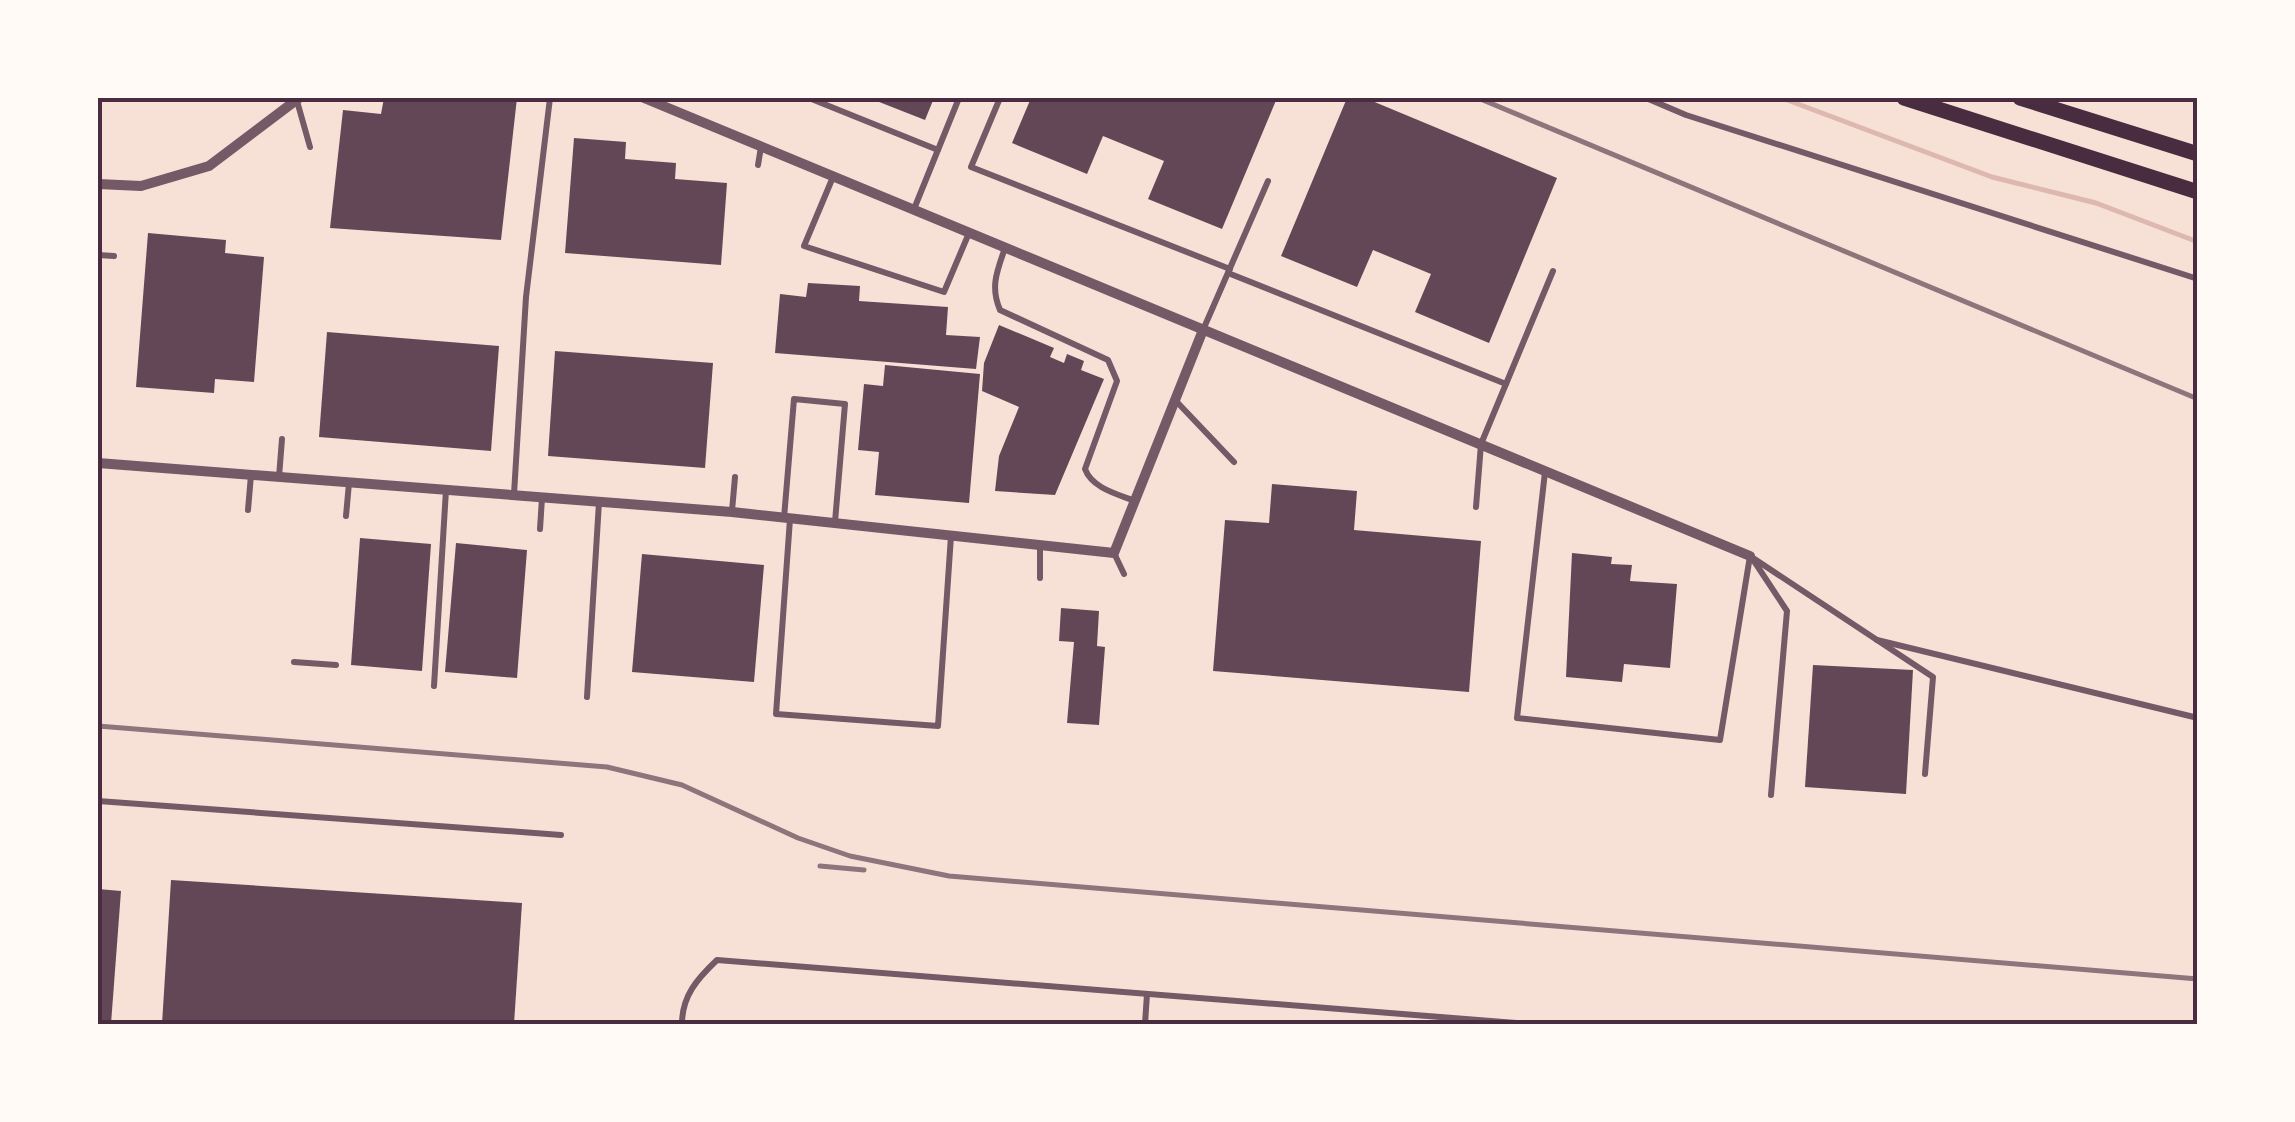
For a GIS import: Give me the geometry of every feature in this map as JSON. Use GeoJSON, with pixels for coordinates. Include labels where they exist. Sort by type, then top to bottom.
{"type":"FeatureCollection","features":[{"type":"Feature","properties":{"kind":"main road"},"geometry":{"type":"LineString","coordinates":[[1904,98],[2198,192]]}},
{"type":"Feature","properties":{"kind":"main road"},"geometry":{"type":"LineString","coordinates":[[2020,98],[2198,154]]}},
{"type":"Feature","properties":{"kind":"street"},"geometry":{"type":"LineString","coordinates":[[644,98],[1750,556]]}},
{"type":"Feature","properties":{"kind":"street"},"geometry":{"type":"LineString","coordinates":[[98,184],[141,186],[209,166],[298,99]]}},
{"type":"Feature","properties":{"kind":"street"},"geometry":{"type":"LineString","coordinates":[[98,463],[732,512],[1114,553],[1203,330]]}},
{"type":"Feature","properties":{"kind":"lane"},"geometry":{"type":"LineString","coordinates":[[514,496],[526,296],[550,98]]}},
{"type":"Feature","properties":{"kind":"lane"},"geometry":{"type":"LineString","coordinates":[[809,98],[938,150]]}},
{"type":"Feature","properties":{"kind":"lane"},"geometry":{"type":"LineString","coordinates":[[913,210],[959,98]]}},
{"type":"Feature","properties":{"kind":"lane"},"geometry":{"type":"LineString","coordinates":[[1000,98],[971,167],[1506,384]]}},
{"type":"Feature","properties":{"kind":"lane"},"geometry":{"type":"LineString","coordinates":[[1646,98],[1686,115],[2198,279]]}},
{"type":"Feature","properties":{"kind":"lane"},"geometry":{"type":"LineString","coordinates":[[298,99],[310,147]]}},
{"type":"Feature","properties":{"kind":"lane"},"geometry":{"type":"LineString","coordinates":[[758,165],[760,146]]}},
{"type":"Feature","properties":{"kind":"lane"},"geometry":{"type":"LineString","coordinates":[[833,176],[804,246],[944,292],[969,233]]}},
{"type":"Feature","properties":{"kind":"lane"},"geometry":{"type":"LineString","coordinates":[[1203,330],[1268,181]]}},
{"type":"Feature","properties":{"kind":"lane"},"geometry":{"type":"LineString","coordinates":[[1005,248],[994,279],[993,294],[1000,310],[1113,366],[1118,382],[1084,469],[1097,485],[1135,501]]}},
{"type":"Feature","properties":{"kind":"lane"},"geometry":{"type":"LineString","coordinates":[[98,255],[114,256]]}},
{"type":"Feature","properties":{"kind":"lane"},"geometry":{"type":"LineString","coordinates":[[1476,507],[1481,444],[1552,270]]}},
{"type":"Feature","properties":{"kind":"lane"},"geometry":{"type":"LineString","coordinates":[[835,524],[845,404],[794,399],[776,714],[938,726],[951,536]]}},
{"type":"Feature","properties":{"kind":"lane"},"geometry":{"type":"LineString","coordinates":[[1175,400],[1234,462]]}},
{"type":"Feature","properties":{"kind":"lane"},"geometry":{"type":"LineString","coordinates":[[279,477],[282,439]]}},
{"type":"Feature","properties":{"kind":"lane"},"geometry":{"type":"LineString","coordinates":[[1546,469],[1517,718],[1720,740],[1750,556]]}},
{"type":"Feature","properties":{"kind":"lane"},"geometry":{"type":"LineString","coordinates":[[248,510],[251,475]]}},
{"type":"Feature","properties":{"kind":"lane"},"geometry":{"type":"LineString","coordinates":[[732,512],[735,476]]}},
{"type":"Feature","properties":{"kind":"lane"},"geometry":{"type":"LineString","coordinates":[[346,516],[348,483]]}},
{"type":"Feature","properties":{"kind":"lane"},"geometry":{"type":"LineString","coordinates":[[434,686],[446,490]]}},
{"type":"Feature","properties":{"kind":"lane"},"geometry":{"type":"LineString","coordinates":[[540,529],[542,498]]}},
{"type":"Feature","properties":{"kind":"lane"},"geometry":{"type":"LineString","coordinates":[[586,697],[599,502]]}},
{"type":"Feature","properties":{"kind":"lane"},"geometry":{"type":"LineString","coordinates":[[1040,546],[1040,578]]}},
{"type":"Feature","properties":{"kind":"lane"},"geometry":{"type":"LineString","coordinates":[[1114,553],[1124,574]]}},
{"type":"Feature","properties":{"kind":"lane"},"geometry":{"type":"LineString","coordinates":[[1750,556],[1932,677],[1925,774]]}},
{"type":"Feature","properties":{"kind":"lane"},"geometry":{"type":"LineString","coordinates":[[1750,556],[1787,611],[1771,795]]}},
{"type":"Feature","properties":{"kind":"lane"},"geometry":{"type":"LineString","coordinates":[[1877,640],[2198,718]]}},
{"type":"Feature","properties":{"kind":"lane"},"geometry":{"type":"LineString","coordinates":[[294,662],[336,665]]}},
{"type":"Feature","properties":{"kind":"lane"},"geometry":{"type":"LineString","coordinates":[[98,801],[561,835]]}},
{"type":"Feature","properties":{"kind":"lane"},"geometry":{"type":"LineString","coordinates":[[682,1024],[682,1006],[697,979],[717,960],[1529,1024]]}},
{"type":"Feature","properties":{"kind":"lane"},"geometry":{"type":"LineString","coordinates":[[1145,1024],[1147,994]]}},
{"type":"Feature","properties":{"kind":"building"},"geometry":{"type":"Polygon","coordinates":[[[384,98],[517,98],[501,240],[330,228],[343,110],[381,114],[384,98]]]}},
{"type":"Feature","properties":{"kind":"building"},"geometry":{"type":"Polygon","coordinates":[[[869,98],[934,98],[925,120],[869,98]]]}},
{"type":"Feature","properties":{"kind":"building"},"geometry":{"type":"Polygon","coordinates":[[[1031,98],[1277,98],[1222,229],[1148,199],[1164,161],[1103,136],[1087,174],[1012,143],[1031,98]]]}},
{"type":"Feature","properties":{"kind":"building"},"geometry":{"type":"Polygon","coordinates":[[[1347,98],[1365,98],[1557,178],[1489,343],[1415,312],[1431,274],[1373,250],[1357,287],[1281,256],[1347,98]]]}},
{"type":"Feature","properties":{"kind":"building"},"geometry":{"type":"Polygon","coordinates":[[[574,138],[626,142],[625,159],[676,163],[675,179],[727,183],[721,265],[565,253],[574,138]]]}},
{"type":"Feature","properties":{"kind":"building"},"geometry":{"type":"Polygon","coordinates":[[[148,233],[226,240],[225,253],[264,257],[254,382],[215,379],[214,393],[136,387],[148,233]]]}},
{"type":"Feature","properties":{"kind":"building"},"geometry":{"type":"Polygon","coordinates":[[[808,283],[860,286],[859,301],[948,307],[946,335],[980,337],[976,369],[775,353],[780,294],[806,297],[808,283]]]}},
{"type":"Feature","properties":{"kind":"building"},"geometry":{"type":"Polygon","coordinates":[[[999,325],[1054,348],[1050,357],[1064,363],[1067,354],[1084,361],[1081,370],[1104,379],[1055,495],[995,491],[999,456],[1019,407],[982,391],[984,363],[999,325]]]}},
{"type":"Feature","properties":{"kind":"building"},"geometry":{"type":"Polygon","coordinates":[[[327,332],[499,346],[491,451],[319,437],[327,332]]]}},
{"type":"Feature","properties":{"kind":"building"},"geometry":{"type":"Polygon","coordinates":[[[555,351],[713,363],[705,468],[548,456],[555,351]]]}},
{"type":"Feature","properties":{"kind":"building"},"geometry":{"type":"Polygon","coordinates":[[[885,365],[980,374],[969,503],[875,495],[879,452],[858,450],[864,384],[883,386],[885,365]]]}},
{"type":"Feature","properties":{"kind":"building"},"geometry":{"type":"Polygon","coordinates":[[[1272,484],[1357,491],[1354,530],[1481,541],[1469,692],[1213,671],[1225,520],[1269,523],[1272,484]]]}},
{"type":"Feature","properties":{"kind":"building"},"geometry":{"type":"Polygon","coordinates":[[[360,538],[431,544],[422,671],[351,665],[360,538]]]}},
{"type":"Feature","properties":{"kind":"building"},"geometry":{"type":"Polygon","coordinates":[[[456,543],[527,550],[517,678],[445,672],[456,543]]]}},
{"type":"Feature","properties":{"kind":"building"},"geometry":{"type":"Polygon","coordinates":[[[1572,553],[1612,557],[1611,564],[1632,565],[1630,581],[1677,584],[1670,668],[1624,664],[1622,682],[1566,677],[1572,553]]]}},
{"type":"Feature","properties":{"kind":"building"},"geometry":{"type":"Polygon","coordinates":[[[642,554],[764,565],[754,682],[632,672],[642,554]]]}},
{"type":"Feature","properties":{"kind":"building"},"geometry":{"type":"Polygon","coordinates":[[[1061,608],[1099,611],[1097,646],[1105,647],[1099,725],[1067,723],[1074,642],[1059,641],[1061,608]]]}},
{"type":"Feature","properties":{"kind":"building"},"geometry":{"type":"Polygon","coordinates":[[[1813,665],[1913,670],[1906,794],[1805,787],[1813,665]]]}},
{"type":"Feature","properties":{"kind":"building"},"geometry":{"type":"Polygon","coordinates":[[[171,880],[522,903],[514,1024],[162,1024],[171,880]]]}},
{"type":"Feature","properties":{"kind":"building"},"geometry":{"type":"Polygon","coordinates":[[[98,889],[121,891],[111,1024],[98,1024],[98,889]]]}},
{"type":"Feature","properties":{"kind":"waterway"},"geometry":{"type":"LineString","coordinates":[[1782,98],[1992,177],[2096,203],[2198,242]]}},
{"type":"Feature","properties":{"kind":"railway"},"geometry":{"type":"LineString","coordinates":[[1478,98],[2198,399]]}},
{"type":"Feature","properties":{"kind":"railway"},"geometry":{"type":"LineString","coordinates":[[98,726],[607,767],[682,785],[798,838],[850,856],[949,876],[2198,979]]}},
{"type":"Feature","properties":{"kind":"railway"},"geometry":{"type":"LineString","coordinates":[[820,866],[864,870]]}}]}
